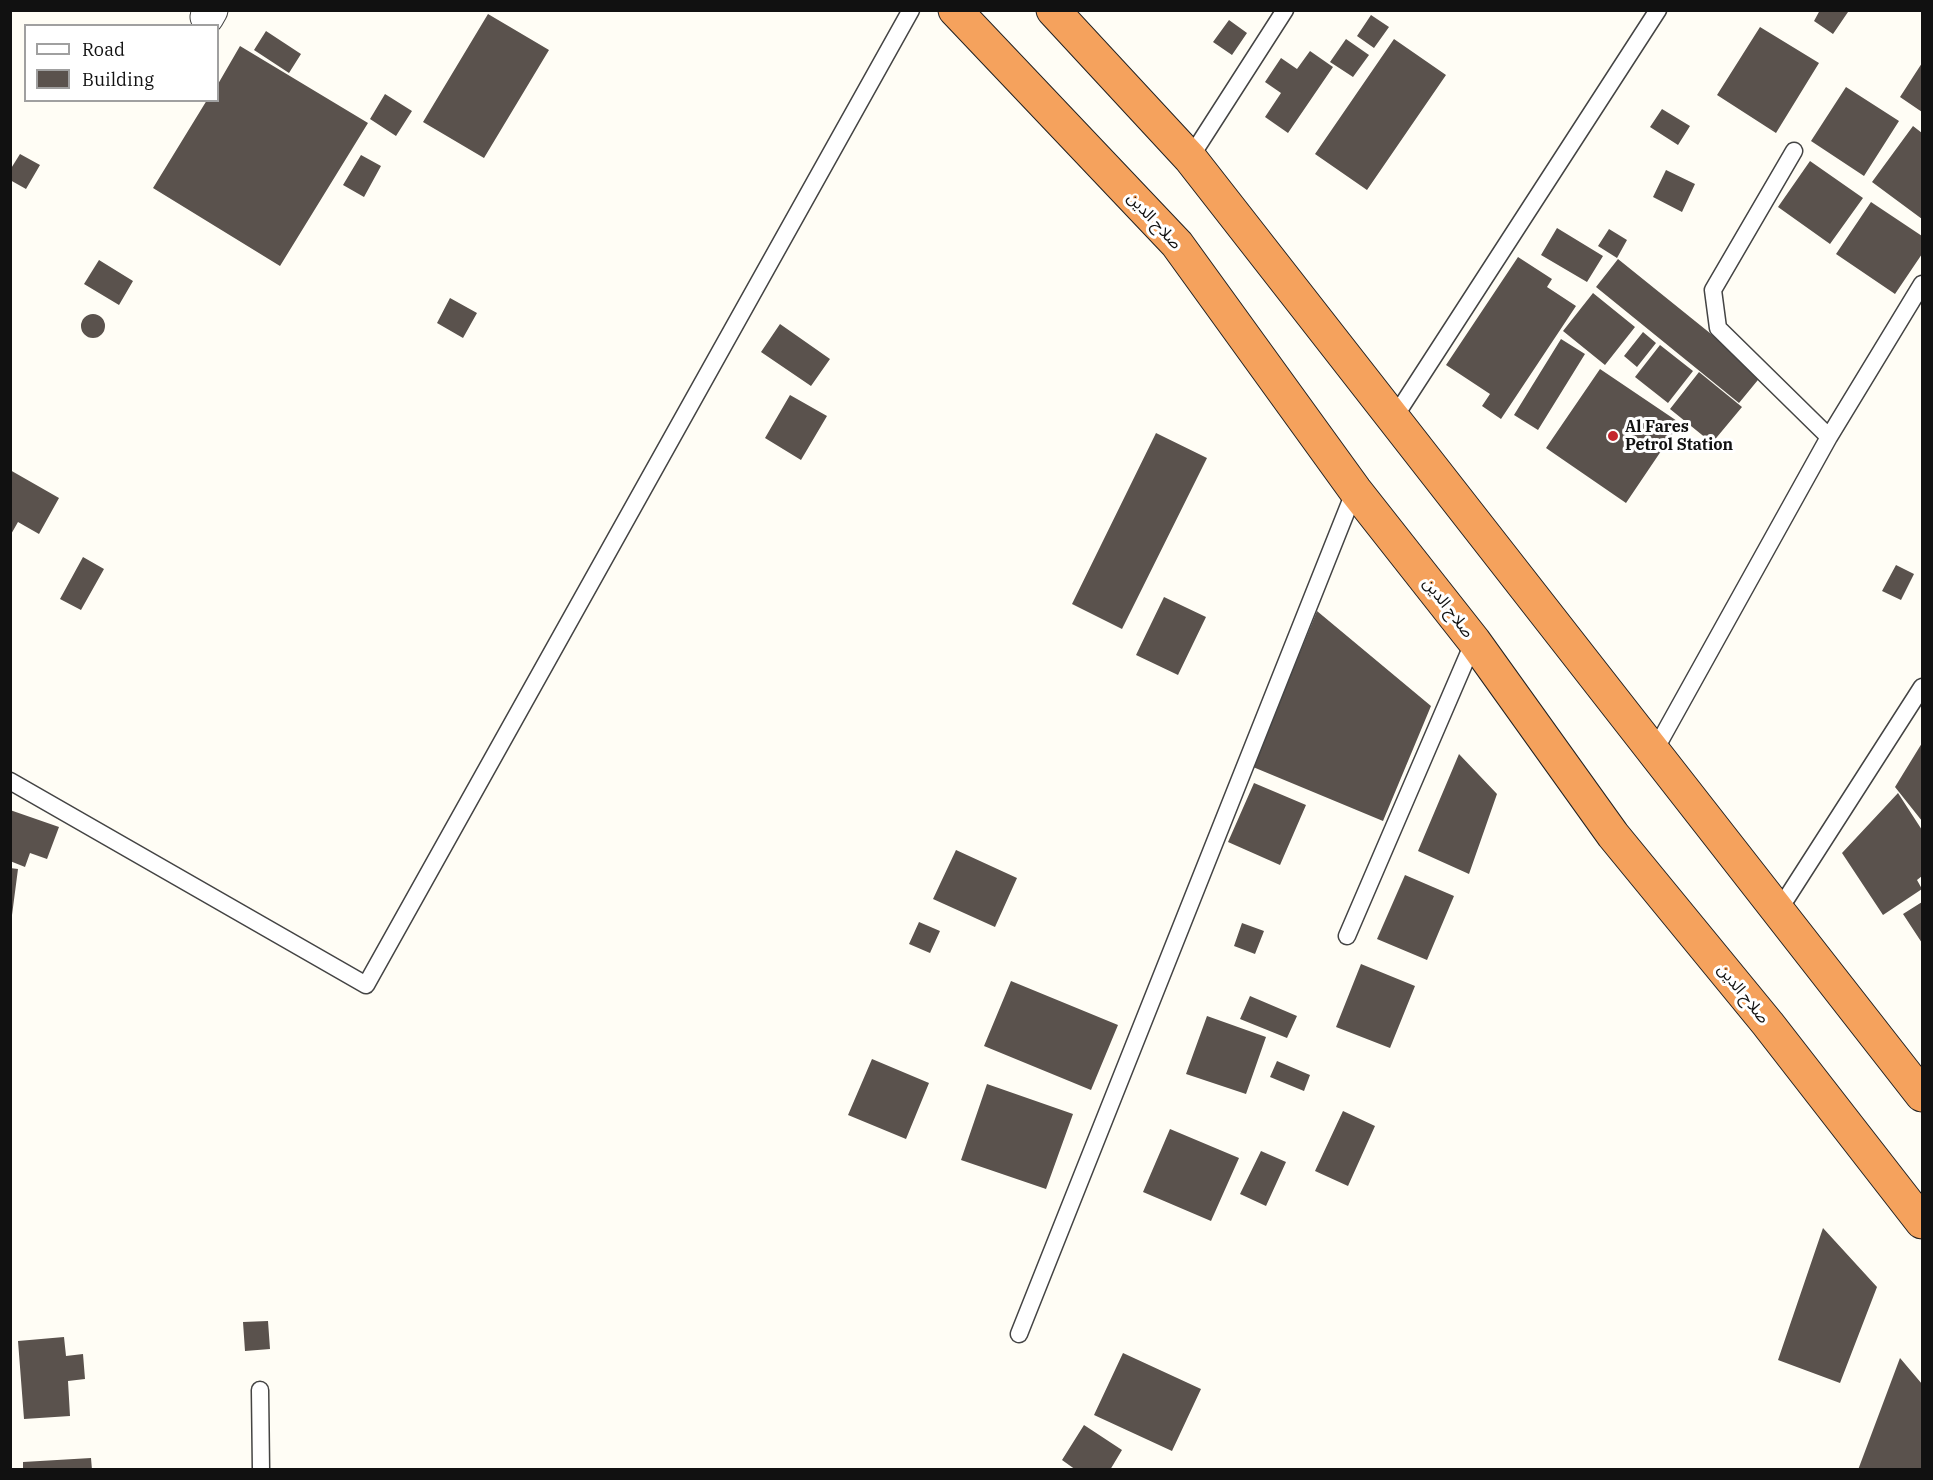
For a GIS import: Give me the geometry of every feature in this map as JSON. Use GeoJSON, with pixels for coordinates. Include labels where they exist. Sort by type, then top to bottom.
{"type":"FeatureCollection","features":[{"type":"Feature","properties":{"kind":"highway","name":"صلاح الدين"},"geometry":{"type":"LineString","coordinates":[[955,10],[1177,244],[1355,490],[1474,641],[1613,835],[1768,1024],[1923,1222]]}},
{"type":"Feature","properties":{"kind":"highway"},"geometry":{"type":"LineString","coordinates":[[1053,10],[1190,158],[1923,1095]]}},
{"type":"Feature","properties":{"kind":"lane"},"geometry":{"type":"LineString","coordinates":[[10,781],[366,985],[911,10]]}},
{"type":"Feature","properties":{"kind":"lane"},"geometry":{"type":"LineString","coordinates":[[1190,158],[1285,10]]}},
{"type":"Feature","properties":{"kind":"lane"},"geometry":{"type":"LineString","coordinates":[[1394,418],[1658,10]]}},
{"type":"Feature","properties":{"kind":"lane"},"geometry":{"type":"LineString","coordinates":[[1794,152],[1713,290],[1718,328],[1829,437]]}},
{"type":"Feature","properties":{"kind":"lane"},"geometry":{"type":"LineString","coordinates":[[1654,750],[1829,437],[1923,284]]}},
{"type":"Feature","properties":{"kind":"lane"},"geometry":{"type":"LineString","coordinates":[[1019,1334],[1355,490]]}},
{"type":"Feature","properties":{"kind":"lane"},"geometry":{"type":"LineString","coordinates":[[1347,936],[1474,641]]}},
{"type":"Feature","properties":{"kind":"lane"},"geometry":{"type":"LineString","coordinates":[[1779,910],[1923,687]]}},
{"type":"Feature","properties":{"kind":"lane"},"geometry":{"type":"LineString","coordinates":[[260,1390],[261,1470]]}},
{"type":"Feature","properties":{"kind":"building"},"geometry":{"type":"Polygon","coordinates":[[[1820,10],[1846,10],[1848,12],[1833,34],[1814,21],[1820,10]]]}},
{"type":"Feature","properties":{"kind":"building"},"geometry":{"type":"Polygon","coordinates":[[[488,14],[549,50],[484,158],[423,122],[488,14]]]}},
{"type":"Feature","properties":{"kind":"building"},"geometry":{"type":"Polygon","coordinates":[[[1371,15],[1389,27],[1374,48],[1357,36],[1371,15]]]}},
{"type":"Feature","properties":{"kind":"building"},"geometry":{"type":"Polygon","coordinates":[[[1229,20],[1247,33],[1232,55],[1213,42],[1229,20]]]}},
{"type":"Feature","properties":{"kind":"building"},"geometry":{"type":"Polygon","coordinates":[[[1760,27],[1819,63],[1776,133],[1717,95],[1760,27]]]}},
{"type":"Feature","properties":{"kind":"building"},"geometry":{"type":"Polygon","coordinates":[[[266,31],[301,54],[289,73],[254,50],[266,31]]]}},
{"type":"Feature","properties":{"kind":"building"},"geometry":{"type":"Polygon","coordinates":[[[1346,39],[1369,55],[1353,77],[1330,62],[1346,39]]]}},
{"type":"Feature","properties":{"kind":"building"},"geometry":{"type":"Polygon","coordinates":[[[1394,39],[1446,75],[1367,190],[1315,154],[1394,39]]]}},
{"type":"Feature","properties":{"kind":"building"},"geometry":{"type":"Polygon","coordinates":[[[240,46],[368,123],[280,266],[153,188],[206,102],[219,102],[219,82],[240,46]]]}},
{"type":"Feature","properties":{"kind":"building"},"geometry":{"type":"Polygon","coordinates":[[[1310,51],[1333,67],[1288,133],[1265,117],[1281,93],[1265,82],[1281,58],[1297,69],[1310,51]]]}},
{"type":"Feature","properties":{"kind":"building"},"geometry":{"type":"Polygon","coordinates":[[[1922,63],[1922,112],[1900,97],[1922,63]]]}},
{"type":"Feature","properties":{"kind":"building"},"geometry":{"type":"Polygon","coordinates":[[[1846,87],[1899,121],[1864,176],[1811,141],[1846,87]]]}},
{"type":"Feature","properties":{"kind":"building"},"geometry":{"type":"Polygon","coordinates":[[[385,94],[412,111],[396,136],[370,119],[385,94]]]}},
{"type":"Feature","properties":{"kind":"building"},"geometry":{"type":"Polygon","coordinates":[[[1662,109],[1690,126],[1678,145],[1650,127],[1662,109]]]}},
{"type":"Feature","properties":{"kind":"building"},"geometry":{"type":"Polygon","coordinates":[[[1913,126],[1922,133],[1922,219],[1872,182],[1913,126]]]}},
{"type":"Feature","properties":{"kind":"building"},"geometry":{"type":"Polygon","coordinates":[[[20,154],[40,165],[26,189],[10,180],[10,170],[20,154]]]}},
{"type":"Feature","properties":{"kind":"building"},"geometry":{"type":"Polygon","coordinates":[[[361,155],[381,166],[364,197],[343,185],[361,155]]]}},
{"type":"Feature","properties":{"kind":"building"},"geometry":{"type":"Polygon","coordinates":[[[1810,161],[1863,198],[1830,244],[1778,207],[1810,161]]]}},
{"type":"Feature","properties":{"kind":"building"},"geometry":{"type":"Polygon","coordinates":[[[1666,170],[1695,184],[1682,212],[1653,197],[1666,170]]]}},
{"type":"Feature","properties":{"kind":"building"},"geometry":{"type":"Polygon","coordinates":[[[1871,202],[1922,236],[1922,254],[1895,294],[1836,254],[1871,202]]]}},
{"type":"Feature","properties":{"kind":"building"},"geometry":{"type":"Polygon","coordinates":[[[1557,228],[1603,256],[1587,282],[1541,255],[1557,228]]]}},
{"type":"Feature","properties":{"kind":"building"},"geometry":{"type":"Polygon","coordinates":[[[1609,229],[1627,240],[1617,258],[1598,246],[1609,229]]]}},
{"type":"Feature","properties":{"kind":"building"},"geometry":{"type":"Polygon","coordinates":[[[1518,257],[1552,279],[1547,287],[1576,306],[1501,419],[1482,406],[1490,394],[1446,365],[1518,257]]]}},
{"type":"Feature","properties":{"kind":"building"},"geometry":{"type":"Polygon","coordinates":[[[1618,259],[1762,375],[1739,403],[1596,287],[1618,259]]]}},
{"type":"Feature","properties":{"kind":"building"},"geometry":{"type":"Polygon","coordinates":[[[99,260],[133,281],[119,305],[84,284],[99,260]]]}},
{"type":"Feature","properties":{"kind":"building"},"geometry":{"type":"Polygon","coordinates":[[[1593,293],[1635,327],[1605,365],[1563,331],[1593,293]]]}},
{"type":"Feature","properties":{"kind":"building"},"geometry":{"type":"Polygon","coordinates":[[[450,298],[477,313],[463,338],[437,323],[450,298]]]}},
{"type":"Feature","properties":{"kind":"building"},"geometry":{"type":"Polygon","coordinates":[[[93,314],[98,315],[104,321],[104,331],[98,337],[93,338],[88,337],[82,331],[81,326],[82,321],[88,315],[93,314]]]}},
{"type":"Feature","properties":{"kind":"building"},"geometry":{"type":"Polygon","coordinates":[[[780,324],[830,359],[811,386],[761,352],[780,324]]]}},
{"type":"Feature","properties":{"kind":"building"},"geometry":{"type":"Polygon","coordinates":[[[1643,332],[1656,343],[1637,367],[1624,356],[1643,332]]]}},
{"type":"Feature","properties":{"kind":"building"},"geometry":{"type":"Polygon","coordinates":[[[1561,339],[1585,354],[1538,430],[1514,415],[1561,339]]]}},
{"type":"Feature","properties":{"kind":"building"},"geometry":{"type":"Polygon","coordinates":[[[1660,345],[1693,371],[1668,403],[1635,377],[1660,345]]]}},
{"type":"Feature","properties":{"kind":"building","name":"Al Fares Petrol Station"},"geometry":{"type":"Polygon","coordinates":[[[1600,369],[1680,423],[1626,503],[1546,448],[1600,369]]]}},
{"type":"Feature","properties":{"kind":"building"},"geometry":{"type":"Polygon","coordinates":[[[1699,372],[1742,407],[1712,443],[1670,409],[1699,372]]]}},
{"type":"Feature","properties":{"kind":"building"},"geometry":{"type":"Polygon","coordinates":[[[790,395],[827,416],[801,460],[765,438],[790,395]]]}},
{"type":"Feature","properties":{"kind":"building"},"geometry":{"type":"Polygon","coordinates":[[[1156,433],[1207,458],[1122,629],[1072,604],[1156,433]]]}},
{"type":"Feature","properties":{"kind":"building"},"geometry":{"type":"Polygon","coordinates":[[[10,470],[59,498],[39,534],[18,522],[10,536],[10,470]]]}},
{"type":"Feature","properties":{"kind":"building"},"geometry":{"type":"Polygon","coordinates":[[[83,557],[104,569],[81,610],[60,599],[83,557]]]}},
{"type":"Feature","properties":{"kind":"building"},"geometry":{"type":"Polygon","coordinates":[[[1896,565],[1914,574],[1901,600],[1882,591],[1896,565]]]}},
{"type":"Feature","properties":{"kind":"building"},"geometry":{"type":"Polygon","coordinates":[[[1164,597],[1206,617],[1178,675],[1136,655],[1164,597]]]}},
{"type":"Feature","properties":{"kind":"building"},"geometry":{"type":"Polygon","coordinates":[[[1317,611],[1431,706],[1383,821],[1253,767],[1317,611]]]}},
{"type":"Feature","properties":{"kind":"building"},"geometry":{"type":"Polygon","coordinates":[[[1922,743],[1922,821],[1895,787],[1922,743]]]}},
{"type":"Feature","properties":{"kind":"building"},"geometry":{"type":"Polygon","coordinates":[[[1459,754],[1497,794],[1469,874],[1418,851],[1459,754]]]}},
{"type":"Feature","properties":{"kind":"building"},"geometry":{"type":"Polygon","coordinates":[[[1254,783],[1306,805],[1280,865],[1228,842],[1254,783]]]}},
{"type":"Feature","properties":{"kind":"building"},"geometry":{"type":"Polygon","coordinates":[[[1898,793],[1922,830],[1922,876],[1917,880],[1922,889],[1883,915],[1842,853],[1898,793]]]}},
{"type":"Feature","properties":{"kind":"building"},"geometry":{"type":"Polygon","coordinates":[[[10,810],[59,827],[47,859],[30,853],[25,867],[10,861],[10,810]]]}},
{"type":"Feature","properties":{"kind":"building"},"geometry":{"type":"Polygon","coordinates":[[[956,850],[1017,878],[995,927],[933,899],[956,850]]]}},
{"type":"Feature","properties":{"kind":"building"},"geometry":{"type":"Polygon","coordinates":[[[10,868],[18,869],[12,915],[10,914],[10,868]]]}},
{"type":"Feature","properties":{"kind":"building"},"geometry":{"type":"Polygon","coordinates":[[[1405,875],[1454,896],[1427,960],[1377,939],[1405,875]]]}},
{"type":"Feature","properties":{"kind":"building"},"geometry":{"type":"Polygon","coordinates":[[[1922,902],[1922,943],[1903,914],[1922,902]]]}},
{"type":"Feature","properties":{"kind":"building"},"geometry":{"type":"Polygon","coordinates":[[[919,922],[940,931],[930,953],[909,944],[919,922]]]}},
{"type":"Feature","properties":{"kind":"building"},"geometry":{"type":"Polygon","coordinates":[[[1242,923],[1264,931],[1255,954],[1234,946],[1242,923]]]}},
{"type":"Feature","properties":{"kind":"building"},"geometry":{"type":"Polygon","coordinates":[[[1361,964],[1415,986],[1390,1048],[1336,1027],[1361,964]]]}},
{"type":"Feature","properties":{"kind":"building"},"geometry":{"type":"Polygon","coordinates":[[[1011,981],[1118,1025],[1091,1090],[984,1046],[1011,981]]]}},
{"type":"Feature","properties":{"kind":"building"},"geometry":{"type":"Polygon","coordinates":[[[1250,996],[1297,1016],[1287,1038],[1240,1019],[1250,996]]]}},
{"type":"Feature","properties":{"kind":"building"},"geometry":{"type":"Polygon","coordinates":[[[1207,1016],[1266,1037],[1246,1094],[1186,1074],[1207,1016]]]}},
{"type":"Feature","properties":{"kind":"building"},"geometry":{"type":"Polygon","coordinates":[[[872,1059],[929,1083],[906,1139],[848,1115],[872,1059]]]}},
{"type":"Feature","properties":{"kind":"building"},"geometry":{"type":"Polygon","coordinates":[[[1277,1061],[1310,1075],[1304,1091],[1270,1077],[1277,1061]]]}},
{"type":"Feature","properties":{"kind":"building"},"geometry":{"type":"Polygon","coordinates":[[[987,1084],[1073,1114],[1046,1189],[961,1160],[987,1084]]]}},
{"type":"Feature","properties":{"kind":"building"},"geometry":{"type":"Polygon","coordinates":[[[1343,1111],[1375,1126],[1348,1186],[1315,1171],[1343,1111]]]}},
{"type":"Feature","properties":{"kind":"building"},"geometry":{"type":"Polygon","coordinates":[[[1170,1129],[1239,1158],[1211,1221],[1143,1192],[1170,1129]]]}},
{"type":"Feature","properties":{"kind":"building"},"geometry":{"type":"Polygon","coordinates":[[[1261,1151],[1286,1162],[1266,1206],[1240,1194],[1261,1151]]]}},
{"type":"Feature","properties":{"kind":"building"},"geometry":{"type":"Polygon","coordinates":[[[1823,1228],[1877,1287],[1840,1383],[1778,1360],[1823,1228]]]}},
{"type":"Feature","properties":{"kind":"building"},"geometry":{"type":"Polygon","coordinates":[[[268,1321],[270,1349],[245,1351],[243,1322],[268,1321]]]}},
{"type":"Feature","properties":{"kind":"building"},"geometry":{"type":"Polygon","coordinates":[[[64,1337],[66,1356],[83,1354],[85,1379],[68,1381],[70,1416],[24,1419],[18,1341],[64,1337]]]}},
{"type":"Feature","properties":{"kind":"building"},"geometry":{"type":"Polygon","coordinates":[[[1123,1353],[1201,1389],[1172,1451],[1094,1415],[1123,1353]]]}},
{"type":"Feature","properties":{"kind":"building"},"geometry":{"type":"Polygon","coordinates":[[[1900,1358],[1922,1384],[1922,1470],[1858,1470],[1900,1358]]]}},
{"type":"Feature","properties":{"kind":"building"},"geometry":{"type":"Polygon","coordinates":[[[1084,1425],[1122,1450],[1110,1470],[1076,1470],[1062,1460],[1084,1425]]]}},
{"type":"Feature","properties":{"kind":"building"},"geometry":{"type":"Polygon","coordinates":[[[91,1458],[92,1470],[23,1470],[23,1462],[91,1458]]]}},
{"type":"Feature","properties":{"kind":"place","name":"Al Fares Petrol Station"},"geometry":{"type":"Point","coordinates":[1613,436]}}]}
